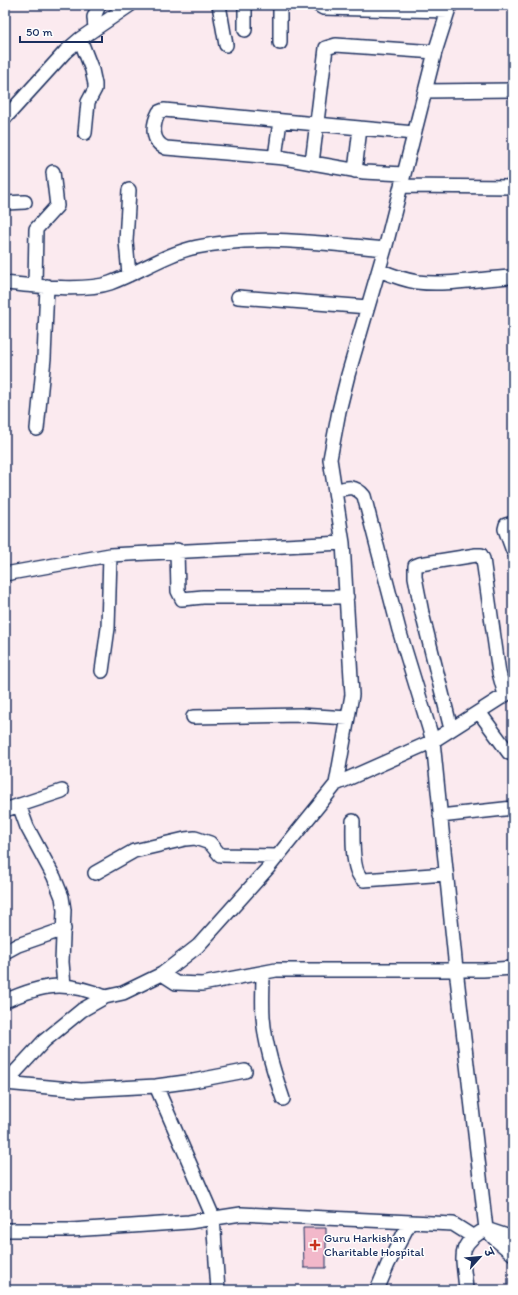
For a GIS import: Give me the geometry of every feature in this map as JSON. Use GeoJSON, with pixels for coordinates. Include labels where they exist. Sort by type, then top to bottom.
{"type":"FeatureCollection","features":[{"type":"Feature","properties":{"kind":"street"},"geometry":{"type":"LineString","coordinates":[[95,29],[94,17],[99,5]]}},
{"type":"Feature","properties":{"kind":"street"},"geometry":{"type":"LineString","coordinates":[[5,118],[65,52],[80,39],[130,5]]}},
{"type":"Feature","properties":{"kind":"street"},"geometry":{"type":"LineString","coordinates":[[219,5],[226,45]]}},
{"type":"Feature","properties":{"kind":"street"},"geometry":{"type":"LineString","coordinates":[[245,5],[245,30]]}},
{"type":"Feature","properties":{"kind":"street"},"geometry":{"type":"LineString","coordinates":[[280,5],[280,43]]}},
{"type":"Feature","properties":{"kind":"street"},"geometry":{"type":"LineString","coordinates":[[318,5],[323,8],[352,6],[449,8],[435,52],[384,249],[389,274],[368,307],[339,411],[330,459],[344,489],[343,543],[352,695],[336,784]]}},
{"type":"Feature","properties":{"kind":"street"},"geometry":{"type":"LineString","coordinates":[[80,39],[92,70],[95,84],[95,89],[88,102],[85,133]]}},
{"type":"Feature","properties":{"kind":"street"},"geometry":{"type":"LineString","coordinates":[[312,163],[315,125],[324,53],[326,48],[330,46],[435,52]]}},
{"type":"Feature","properties":{"kind":"street"},"geometry":{"type":"LineString","coordinates":[[425,91],[513,90]]}},
{"type":"Feature","properties":{"kind":"street"},"geometry":{"type":"LineString","coordinates":[[414,133],[164,110],[159,112],[155,118],[155,139],[158,145],[166,148],[275,157],[402,180],[513,187]]}},
{"type":"Feature","properties":{"kind":"street"},"geometry":{"type":"LineString","coordinates":[[275,157],[280,121]]}},
{"type":"Feature","properties":{"kind":"street"},"geometry":{"type":"LineString","coordinates":[[355,171],[360,128]]}},
{"type":"Feature","properties":{"kind":"street"},"geometry":{"type":"LineString","coordinates":[[37,429],[44,358],[41,286],[36,229],[57,206],[53,172]]}},
{"type":"Feature","properties":{"kind":"street"},"geometry":{"type":"LineString","coordinates":[[129,190],[126,241],[129,275]]}},
{"type":"Feature","properties":{"kind":"street"},"geometry":{"type":"LineString","coordinates":[[5,203],[25,202]]}},
{"type":"Feature","properties":{"kind":"street"},"geometry":{"type":"LineString","coordinates":[[5,283],[41,286],[94,287],[110,283],[180,252],[197,247],[240,241],[304,241],[384,249]]}},
{"type":"Feature","properties":{"kind":"street"},"geometry":{"type":"LineString","coordinates":[[389,274],[417,282],[448,283],[513,277]]}},
{"type":"Feature","properties":{"kind":"street"},"geometry":{"type":"LineString","coordinates":[[238,297],[368,307]]}},
{"type":"Feature","properties":{"kind":"street"},"geometry":{"type":"LineString","coordinates":[[344,489],[359,490],[364,496],[399,630],[433,741],[456,969],[486,1229],[513,1254]]}},
{"type":"Feature","properties":{"kind":"street"},"geometry":{"type":"LineString","coordinates":[[513,523],[506,525],[505,529],[513,551]]}},
{"type":"Feature","properties":{"kind":"street"},"geometry":{"type":"LineString","coordinates":[[5,574],[110,555],[177,550],[343,543]]}},
{"type":"Feature","properties":{"kind":"street"},"geometry":{"type":"LineString","coordinates":[[177,550],[178,591],[182,599],[204,597],[347,597]]}},
{"type":"Feature","properties":{"kind":"street"},"geometry":{"type":"LineString","coordinates":[[102,671],[108,628],[110,555]]}},
{"type":"Feature","properties":{"kind":"street"},"geometry":{"type":"LineString","coordinates":[[5,1083],[44,1041],[82,1010],[105,997],[123,993],[162,974],[198,946],[278,856],[336,784],[433,741],[509,693],[499,673],[484,559],[481,555],[415,566],[415,577],[422,613],[451,729]]}},
{"type":"Feature","properties":{"kind":"street"},"geometry":{"type":"LineString","coordinates":[[479,712],[509,753],[513,754]]}},
{"type":"Feature","properties":{"kind":"street"},"geometry":{"type":"LineString","coordinates":[[193,717],[300,715],[348,718]]}},
{"type":"Feature","properties":{"kind":"street"},"geometry":{"type":"LineString","coordinates":[[5,810],[62,791]]}},
{"type":"Feature","properties":{"kind":"street"},"geometry":{"type":"LineString","coordinates":[[19,805],[27,827],[54,877],[62,897],[64,928],[62,962],[64,986]]}},
{"type":"Feature","properties":{"kind":"street"},"geometry":{"type":"LineString","coordinates":[[440,816],[513,808]]}},
{"type":"Feature","properties":{"kind":"street"},"geometry":{"type":"LineString","coordinates":[[353,820],[354,862],[357,874],[360,878],[364,880],[446,874]]}},
{"type":"Feature","properties":{"kind":"street"},"geometry":{"type":"LineString","coordinates":[[95,873],[134,851],[185,839],[196,838],[210,843],[220,855],[278,856]]}},
{"type":"Feature","properties":{"kind":"street"},"geometry":{"type":"LineString","coordinates":[[5,952],[18,945],[64,928]]}},
{"type":"Feature","properties":{"kind":"street"},"geometry":{"type":"LineString","coordinates":[[162,974],[176,983],[202,984],[276,970],[513,968]]}},
{"type":"Feature","properties":{"kind":"street"},"geometry":{"type":"LineString","coordinates":[[263,973],[263,1016],[265,1034],[275,1075],[283,1099]]}},
{"type":"Feature","properties":{"kind":"street"},"geometry":{"type":"LineString","coordinates":[[5,1001],[49,986],[87,989],[105,997]]}},
{"type":"Feature","properties":{"kind":"street"},"geometry":{"type":"LineString","coordinates":[[5,1083],[81,1090],[156,1086],[244,1072]]}},
{"type":"Feature","properties":{"kind":"street"},"geometry":{"type":"LineString","coordinates":[[156,1086],[213,1217],[218,1290]]}},
{"type":"Feature","properties":{"kind":"street"},"geometry":{"type":"LineString","coordinates":[[5,1230],[71,1230],[124,1227],[188,1222],[213,1217],[241,1214],[453,1224],[472,1236]]}},
{"type":"Feature","properties":{"kind":"street"},"geometry":{"type":"LineString","coordinates":[[378,1290],[388,1264],[410,1222]]}},
{"type":"Feature","properties":{"kind":"street"},"geometry":{"type":"LineString","coordinates":[[466,1290],[463,1251],[466,1242],[472,1236],[486,1229],[513,1238]]}},
{"type":"Feature","properties":{"kind":"building"},"geometry":{"type":"Polygon","coordinates":[[[303,1228],[326,1228],[326,1268],[304,1268],[303,1228]]]}},
{"type":"Feature","properties":{"kind":"place","name":"Guru Harkishan Charitable Hospital"},"geometry":{"type":"Point","coordinates":[315,1245]}}]}
